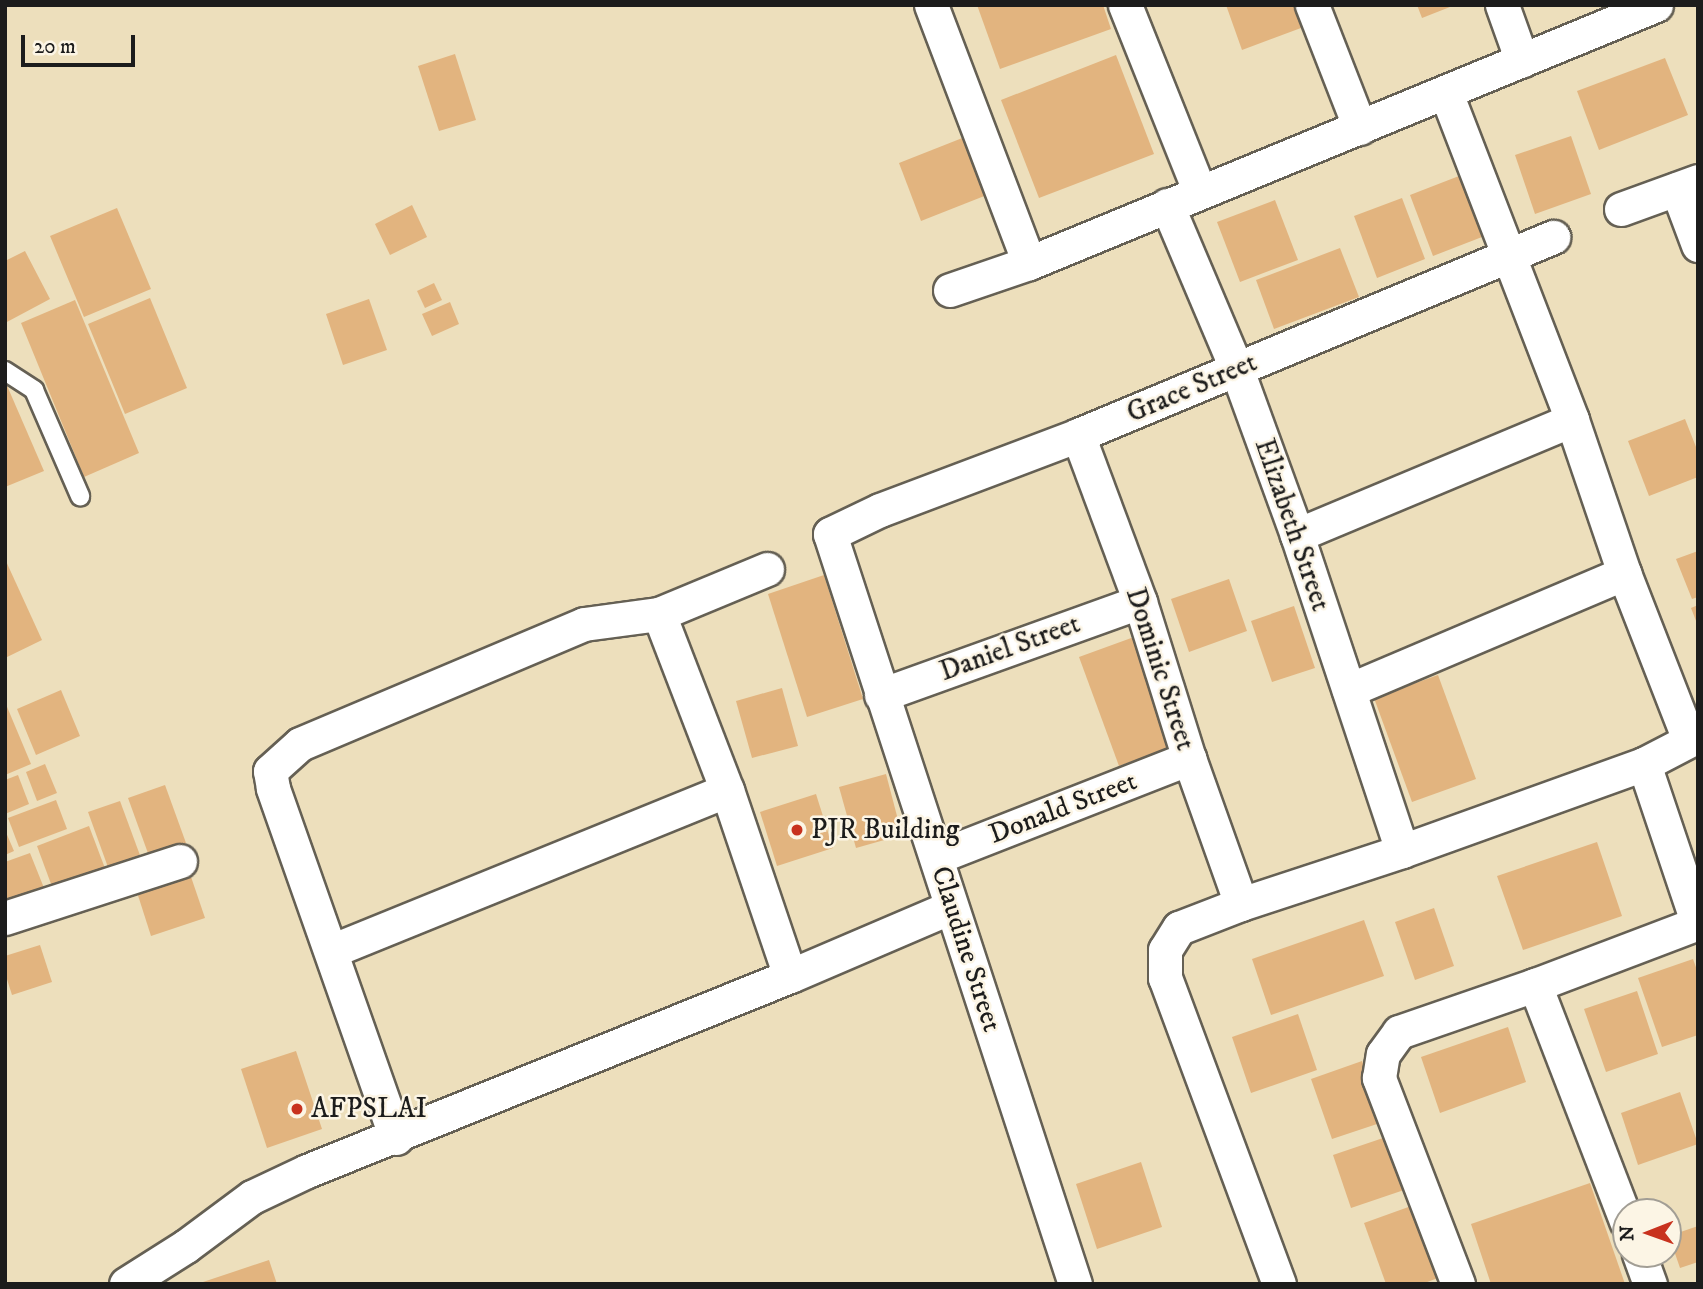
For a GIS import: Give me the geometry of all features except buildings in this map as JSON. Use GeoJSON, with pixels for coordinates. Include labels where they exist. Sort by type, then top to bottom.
{"type":"FeatureCollection","features":[{"type":"Feature","properties":{"kind":"street"},"geometry":{"type":"LineString","coordinates":[[931,5],[1029,263]]}},
{"type":"Feature","properties":{"kind":"street"},"geometry":{"type":"LineString","coordinates":[[1125,5],[1199,190]]}},
{"type":"Feature","properties":{"kind":"street"},"geometry":{"type":"LineString","coordinates":[[1312,5],[1360,128]]}},
{"type":"Feature","properties":{"kind":"street"},"geometry":{"type":"LineString","coordinates":[[1502,5],[1522,61]]}},
{"type":"Feature","properties":{"kind":"street"},"geometry":{"type":"LineString","coordinates":[[950,290],[1029,263],[1199,190],[1360,128],[1656,5]]}},
{"type":"Feature","properties":{"kind":"street"},"geometry":{"type":"LineString","coordinates":[[1279,1284],[1165,978],[1164,950],[1178,928],[1644,764],[1693,738],[1624,572],[1572,419],[1446,93]]}},
{"type":"Feature","properties":{"kind":"street"},"geometry":{"type":"LineString","coordinates":[[1620,209],[1687,185],[1698,245]]}},
{"type":"Feature","properties":{"kind":"street","name":"Elizabeth Street"},"geometry":{"type":"LineString","coordinates":[[1167,205],[1237,370],[1297,535],[1402,851]]}},
{"type":"Feature","properties":{"kind":"street","name":"Grace Street"},"geometry":{"type":"LineString","coordinates":[[830,534],[880,510],[1078,435],[1553,237]]}},
{"type":"Feature","properties":{"kind":"street"},"geometry":{"type":"LineString","coordinates":[[1297,535],[1572,419]]}},
{"type":"Feature","properties":{"kind":"street","name":"Dominic Street"},"geometry":{"type":"LineString","coordinates":[[1078,435],[1140,602],[1189,758],[1241,904]]}},
{"type":"Feature","properties":{"kind":"street","name":"Claudine Street"},"geometry":{"type":"LineString","coordinates":[[830,534],[1075,1284]]}},
{"type":"Feature","properties":{"kind":"street"},"geometry":{"type":"LineString","coordinates":[[396,1138],[272,789],[270,771],[300,744],[584,624],[659,614],[767,569]]}},
{"type":"Feature","properties":{"kind":"street"},"geometry":{"type":"LineString","coordinates":[[1349,690],[1624,572]]}},
{"type":"Feature","properties":{"kind":"street","name":"Daniel Street"},"geometry":{"type":"LineString","coordinates":[[881,695],[1140,602]]}},
{"type":"Feature","properties":{"kind":"street"},"geometry":{"type":"LineString","coordinates":[[659,614],[727,790],[790,976]]}},
{"type":"Feature","properties":{"kind":"street","name":"Donald Street"},"geometry":{"type":"LineString","coordinates":[[937,857],[1189,758]]}},
{"type":"Feature","properties":{"kind":"street"},"geometry":{"type":"LineString","coordinates":[[1458,1284],[1379,1078],[1383,1054],[1399,1032],[1535,985],[1698,923],[1644,764]]}},
{"type":"Feature","properties":{"kind":"street"},"geometry":{"type":"LineString","coordinates":[[331,951],[727,790]]}},
{"type":"Feature","properties":{"kind":"street"},"geometry":{"type":"LineString","coordinates":[[5,918],[180,861]]}},
{"type":"Feature","properties":{"kind":"street"},"geometry":{"type":"LineString","coordinates":[[126,1284],[177,1253],[252,1197],[307,1171],[396,1138],[951,907]]}},
{"type":"Feature","properties":{"kind":"street"},"geometry":{"type":"LineString","coordinates":[[1535,985],[1617,1198]]}},
{"type":"Feature","properties":{"kind":"lane"},"geometry":{"type":"LineString","coordinates":[[5,371],[34,390],[80,496]]}},
{"type":"Feature","properties":{"kind":"place","name":"PJR Building"},"geometry":{"type":"Point","coordinates":[797,830]}},
{"type":"Feature","properties":{"kind":"place","name":"AFPSLAI"},"geometry":{"type":"Point","coordinates":[297,1109]}}]}
